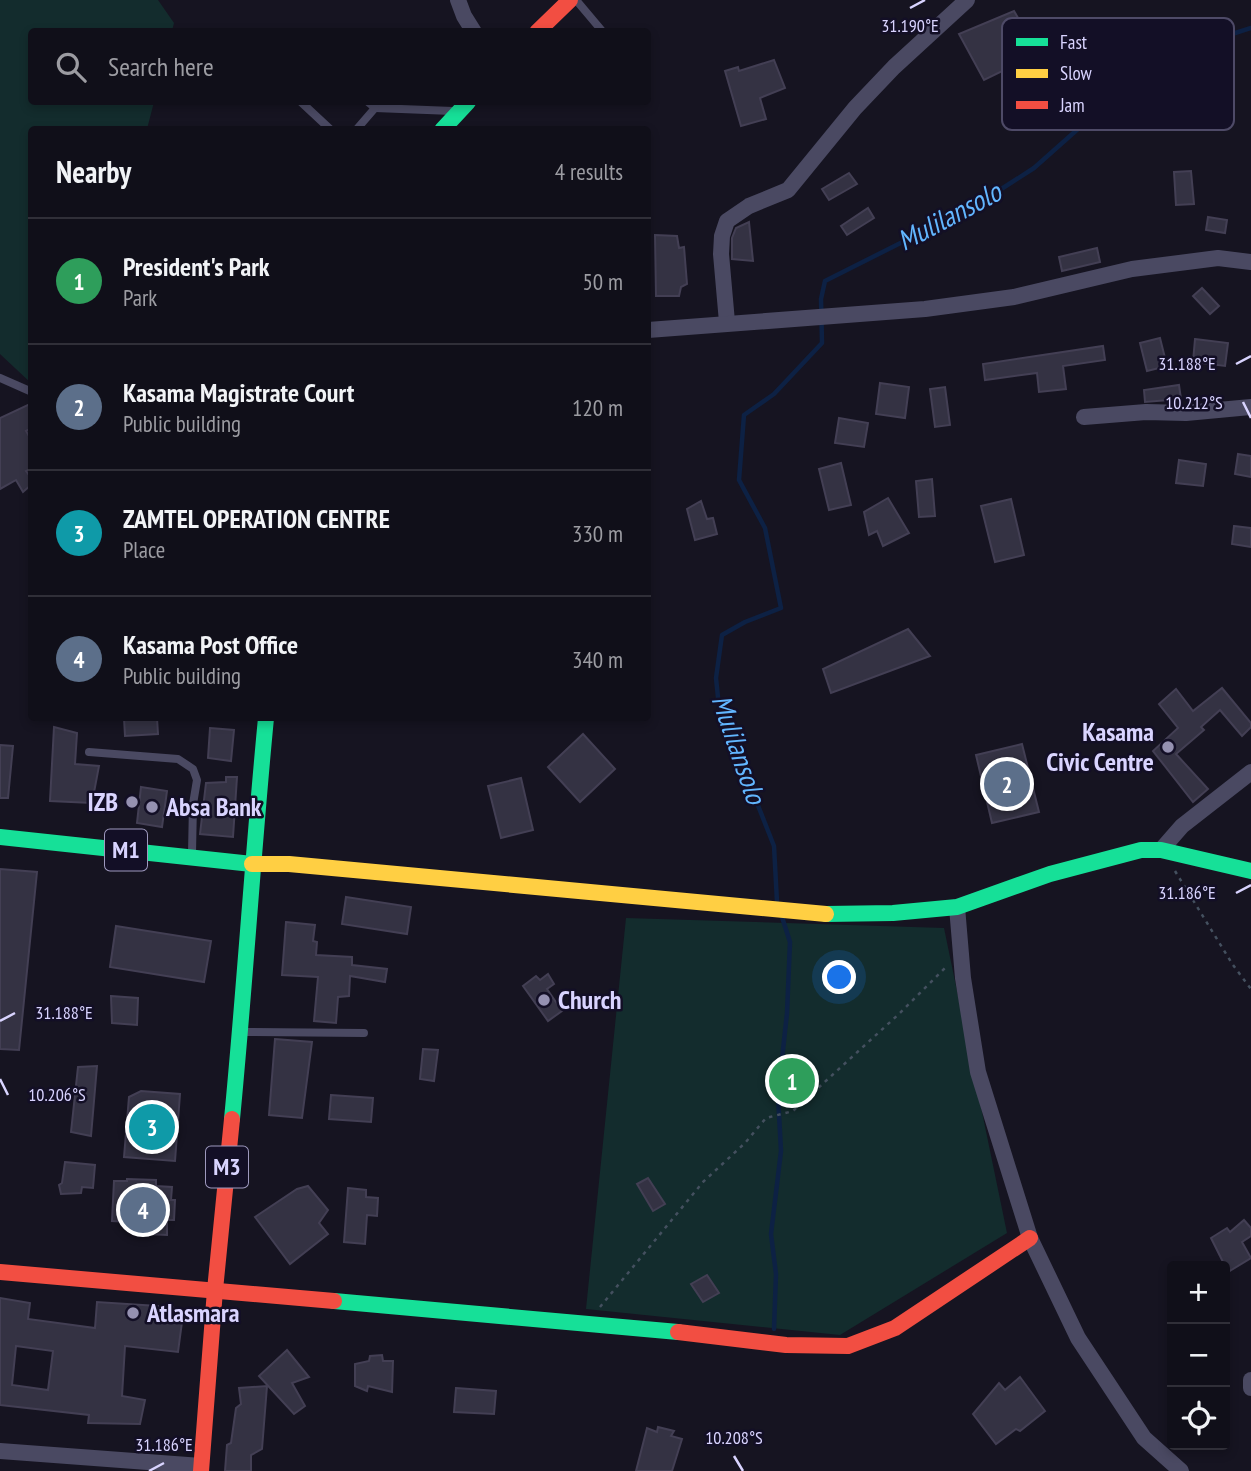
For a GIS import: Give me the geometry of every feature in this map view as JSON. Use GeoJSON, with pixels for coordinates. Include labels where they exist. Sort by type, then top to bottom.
{"type":"FeatureCollection","features":[{"type":"Feature","properties":{"kind":"street"},"geometry":{"type":"LineString","coordinates":[[457,0],[472,28]]}},
{"type":"Feature","properties":{"kind":"street"},"geometry":{"type":"LineString","coordinates":[[541,28],[570,0]]}},
{"type":"Feature","properties":{"kind":"street"},"geometry":{"type":"LineString","coordinates":[[727,322],[721,254],[726,221],[749,206],[788,190],[855,108],[894,67],[967,0]]}},
{"type":"Feature","properties":{"kind":"street"},"geometry":{"type":"LineString","coordinates":[[446,126],[463,107]]}},
{"type":"Feature","properties":{"kind":"street"},"geometry":{"type":"LineString","coordinates":[[651,330],[925,309],[1014,297],[1132,268],[1218,258],[1251,262]]}},
{"type":"Feature","properties":{"kind":"street"},"geometry":{"type":"LineString","coordinates":[[1084,417],[1146,412],[1186,413],[1251,407]]}},
{"type":"Feature","properties":{"kind":"street"},"geometry":{"type":"LineString","coordinates":[[266,721],[253,864],[289,864],[826,914],[957,906],[1121,853],[1161,850],[1251,871]]}},
{"type":"Feature","properties":{"kind":"street"},"geometry":{"type":"LineString","coordinates":[[1161,850],[1182,826],[1251,772]]}},
{"type":"Feature","properties":{"kind":"street","name":"M1"},"geometry":{"type":"LineString","coordinates":[[0,837],[253,864]]}},
{"type":"Feature","properties":{"kind":"street","name":"M3"},"geometry":{"type":"LineString","coordinates":[[201,1469],[215,1290],[247,964],[253,864]]}},
{"type":"Feature","properties":{"kind":"street"},"geometry":{"type":"LineString","coordinates":[[957,906],[961,956],[978,1072],[1030,1238],[1078,1338],[1144,1438],[1181,1471]]}},
{"type":"Feature","properties":{"kind":"street"},"geometry":{"type":"LineString","coordinates":[[0,1272],[694,1333],[786,1345],[848,1346],[895,1328],[1030,1238]]}},
{"type":"Feature","properties":{"kind":"street"},"geometry":{"type":"LineString","coordinates":[[1251,1380],[1251,1388]]}},
{"type":"Feature","properties":{"kind":"street"},"geometry":{"type":"LineString","coordinates":[[0,1451],[201,1469]]}},
{"type":"Feature","properties":{"kind":"lane"},"geometry":{"type":"LineString","coordinates":[[576,0],[600,28]]}},
{"type":"Feature","properties":{"kind":"lane"},"geometry":{"type":"LineString","coordinates":[[304,105],[327,126]]}},
{"type":"Feature","properties":{"kind":"lane"},"geometry":{"type":"LineString","coordinates":[[358,126],[371,105],[463,107]]}},
{"type":"Feature","properties":{"kind":"lane"},"geometry":{"type":"LineString","coordinates":[[0,378],[28,390]]}},
{"type":"Feature","properties":{"kind":"lane"},"geometry":{"type":"LineString","coordinates":[[89,752],[178,759],[193,769],[197,780],[193,804],[192,856]]}},
{"type":"Feature","properties":{"kind":"lane"},"geometry":{"type":"LineString","coordinates":[[241,1032],[364,1033]]}},
{"type":"Feature","properties":{"kind":"path"},"geometry":{"type":"LineString","coordinates":[[1161,850],[1251,989]]}},
{"type":"Feature","properties":{"kind":"path"},"geometry":{"type":"LineString","coordinates":[[587,1324],[703,1182],[745,1143],[766,1118],[793,1111],[900,1013],[940,971],[961,956]]}},
{"type":"Feature","properties":{"kind":"green space"},"geometry":{"type":"Polygon","coordinates":[[[0,0],[158,0],[174,23],[173,28],[28,28],[28,105],[153,105],[148,126],[28,126],[28,380],[0,354],[0,0]]]}},
{"type":"Feature","properties":{"kind":"green space"},"geometry":{"type":"Polygon","coordinates":[[[626,918],[944,928],[1007,1233],[840,1335],[586,1309],[626,918]]]}},
{"type":"Feature","properties":{"kind":"building"},"geometry":{"type":"Polygon","coordinates":[[[1014,11],[1018,18],[1002,18],[1002,71],[984,80],[959,34],[1014,11]]]}},
{"type":"Feature","properties":{"kind":"building"},"geometry":{"type":"Polygon","coordinates":[[[774,60],[785,88],[760,98],[766,119],[741,126],[725,71],[738,67],[739,71],[774,60]]]}},
{"type":"Feature","properties":{"kind":"building"},"geometry":{"type":"Polygon","coordinates":[[[1191,171],[1194,204],[1176,205],[1174,172],[1191,171]]]}},
{"type":"Feature","properties":{"kind":"building"},"geometry":{"type":"Polygon","coordinates":[[[849,173],[857,184],[829,200],[822,189],[849,173]]]}},
{"type":"Feature","properties":{"kind":"building"},"geometry":{"type":"Polygon","coordinates":[[[868,208],[874,218],[847,235],[841,226],[868,208]]]}},
{"type":"Feature","properties":{"kind":"building"},"geometry":{"type":"Polygon","coordinates":[[[1208,217],[1227,220],[1225,233],[1206,230],[1208,217]]]}},
{"type":"Feature","properties":{"kind":"building"},"geometry":{"type":"Polygon","coordinates":[[[749,222],[753,261],[732,259],[732,238],[736,228],[749,222]]]}},
{"type":"Feature","properties":{"kind":"building"},"geometry":{"type":"Polygon","coordinates":[[[655,235],[677,236],[679,248],[684,247],[687,284],[681,287],[679,296],[656,296],[655,235]]]}},
{"type":"Feature","properties":{"kind":"building"},"geometry":{"type":"Polygon","coordinates":[[[1097,248],[1100,262],[1062,271],[1059,257],[1097,248]]]}},
{"type":"Feature","properties":{"kind":"building"},"geometry":{"type":"Polygon","coordinates":[[[1202,288],[1219,306],[1210,314],[1193,296],[1202,288]]]}},
{"type":"Feature","properties":{"kind":"building"},"geometry":{"type":"Polygon","coordinates":[[[1160,338],[1167,366],[1147,371],[1140,343],[1160,338]]]}},
{"type":"Feature","properties":{"kind":"building"},"geometry":{"type":"Polygon","coordinates":[[[1195,339],[1228,343],[1225,366],[1193,362],[1195,339]]]}},
{"type":"Feature","properties":{"kind":"building"},"geometry":{"type":"Polygon","coordinates":[[[1103,346],[1105,360],[1063,366],[1066,389],[1039,392],[1037,373],[985,380],[983,364],[1103,346]]]}},
{"type":"Feature","properties":{"kind":"building"},"geometry":{"type":"Polygon","coordinates":[[[880,383],[909,387],[905,418],[876,414],[880,383]]]}},
{"type":"Feature","properties":{"kind":"building"},"geometry":{"type":"Polygon","coordinates":[[[1179,385],[1181,399],[1145,402],[1144,390],[1179,385]]]}},
{"type":"Feature","properties":{"kind":"building"},"geometry":{"type":"Polygon","coordinates":[[[945,387],[950,425],[935,427],[930,389],[945,387]]]}},
{"type":"Feature","properties":{"kind":"building"},"geometry":{"type":"Polygon","coordinates":[[[28,405],[28,488],[23,492],[16,480],[0,489],[0,418],[28,405]]]}},
{"type":"Feature","properties":{"kind":"building"},"geometry":{"type":"Polygon","coordinates":[[[839,418],[868,423],[864,447],[835,443],[839,418]]]}},
{"type":"Feature","properties":{"kind":"building"},"geometry":{"type":"Polygon","coordinates":[[[1238,454],[1251,456],[1251,477],[1235,474],[1238,454]]]}},
{"type":"Feature","properties":{"kind":"building"},"geometry":{"type":"Polygon","coordinates":[[[1179,460],[1206,464],[1203,486],[1176,483],[1179,460]]]}},
{"type":"Feature","properties":{"kind":"building"},"geometry":{"type":"Polygon","coordinates":[[[841,463],[851,505],[829,510],[819,469],[841,463]]]}},
{"type":"Feature","properties":{"kind":"building"},"geometry":{"type":"Polygon","coordinates":[[[932,479],[935,516],[919,517],[916,481],[932,479]]]}},
{"type":"Feature","properties":{"kind":"building"},"geometry":{"type":"Polygon","coordinates":[[[888,498],[909,533],[883,546],[877,531],[869,535],[864,512],[888,498]]]}},
{"type":"Feature","properties":{"kind":"building"},"geometry":{"type":"Polygon","coordinates":[[[1011,499],[1024,555],[995,562],[981,506],[1011,499]]]}},
{"type":"Feature","properties":{"kind":"building"},"geometry":{"type":"Polygon","coordinates":[[[701,501],[707,519],[713,518],[717,534],[695,540],[687,509],[701,501]]]}},
{"type":"Feature","properties":{"kind":"building"},"geometry":{"type":"Polygon","coordinates":[[[1234,526],[1251,528],[1251,547],[1232,544],[1234,526]]]}},
{"type":"Feature","properties":{"kind":"building"},"geometry":{"type":"Polygon","coordinates":[[[908,629],[930,656],[831,693],[823,669],[908,629]]]}},
{"type":"Feature","properties":{"kind":"building","name":"Kasama Civic Centre"},"geometry":{"type":"Polygon","coordinates":[[[1222,688],[1251,723],[1251,727],[1242,736],[1220,710],[1201,727],[1204,730],[1176,754],[1208,789],[1193,802],[1153,751],[1178,728],[1159,704],[1176,689],[1193,711],[1222,688]]]}},
{"type":"Feature","properties":{"kind":"building"},"geometry":{"type":"Polygon","coordinates":[[[124,721],[157,721],[158,734],[125,736],[124,721]]]}},
{"type":"Feature","properties":{"kind":"building"},"geometry":{"type":"Polygon","coordinates":[[[54,727],[77,733],[75,764],[99,766],[92,803],[50,801],[54,727]]]}},
{"type":"Feature","properties":{"kind":"building"},"geometry":{"type":"Polygon","coordinates":[[[210,728],[234,730],[231,761],[208,758],[210,728]]]}},
{"type":"Feature","properties":{"kind":"building"},"geometry":{"type":"Polygon","coordinates":[[[583,734],[615,769],[580,802],[548,767],[583,734]]]}},
{"type":"Feature","properties":{"kind":"building"},"geometry":{"type":"Polygon","coordinates":[[[1022,744],[1039,812],[992,823],[976,755],[1022,744]]]}},
{"type":"Feature","properties":{"kind":"building"},"geometry":{"type":"Polygon","coordinates":[[[0,745],[13,746],[8,798],[0,798],[0,745]]]}},
{"type":"Feature","properties":{"kind":"building"},"geometry":{"type":"Polygon","coordinates":[[[226,777],[237,777],[233,837],[200,834],[206,783],[226,782],[226,777]]]}},
{"type":"Feature","properties":{"kind":"building"},"geometry":{"type":"Polygon","coordinates":[[[521,778],[533,830],[501,838],[488,786],[521,778]]]}},
{"type":"Feature","properties":{"kind":"building","name":"Absa Bank"},"geometry":{"type":"Polygon","coordinates":[[[141,787],[167,791],[162,827],[137,823],[141,787]]]}},
{"type":"Feature","properties":{"kind":"building"},"geometry":{"type":"Polygon","coordinates":[[[0,869],[37,872],[19,1050],[0,1049],[0,869]]]}},
{"type":"Feature","properties":{"kind":"building"},"geometry":{"type":"Polygon","coordinates":[[[346,897],[411,907],[407,934],[342,924],[346,897]]]}},
{"type":"Feature","properties":{"kind":"building"},"geometry":{"type":"Polygon","coordinates":[[[286,922],[315,925],[313,941],[317,942],[316,955],[352,957],[352,965],[387,969],[385,982],[350,976],[349,996],[338,997],[336,1023],[314,1021],[318,977],[282,975],[286,922]]]}},
{"type":"Feature","properties":{"kind":"building"},"geometry":{"type":"Polygon","coordinates":[[[116,926],[211,941],[204,982],[110,967],[116,926]]]}},
{"type":"Feature","properties":{"kind":"building","name":"Church"},"geometry":{"type":"Polygon","coordinates":[[[548,974],[554,984],[547,989],[562,1011],[548,1021],[523,986],[536,976],[540,980],[548,974]]]}},
{"type":"Feature","properties":{"kind":"building"},"geometry":{"type":"Polygon","coordinates":[[[111,996],[138,998],[137,1025],[112,1023],[111,996]]]}},
{"type":"Feature","properties":{"kind":"building"},"geometry":{"type":"Polygon","coordinates":[[[275,1039],[312,1042],[302,1118],[269,1115],[275,1039]]]}},
{"type":"Feature","properties":{"kind":"building"},"geometry":{"type":"Polygon","coordinates":[[[423,1049],[438,1050],[434,1081],[420,1079],[423,1049]]]}},
{"type":"Feature","properties":{"kind":"building"},"geometry":{"type":"Polygon","coordinates":[[[97,1066],[91,1136],[71,1132],[78,1067],[97,1066]]]}},
{"type":"Feature","properties":{"kind":"building"},"geometry":{"type":"Polygon","coordinates":[[[141,1091],[180,1094],[175,1161],[124,1157],[129,1097],[141,1091]]]}},
{"type":"Feature","properties":{"kind":"building"},"geometry":{"type":"Polygon","coordinates":[[[331,1095],[373,1098],[371,1122],[329,1119],[331,1095]]]}},
{"type":"Feature","properties":{"kind":"building"},"geometry":{"type":"Polygon","coordinates":[[[65,1162],[95,1165],[93,1188],[82,1187],[81,1193],[61,1194],[59,1185],[62,1183],[65,1162]]]}},
{"type":"Feature","properties":{"kind":"building"},"geometry":{"type":"Polygon","coordinates":[[[648,1178],[665,1204],[653,1211],[637,1184],[648,1178]]]}},
{"type":"Feature","properties":{"kind":"building"},"geometry":{"type":"Polygon","coordinates":[[[156,1180],[156,1186],[172,1187],[171,1200],[175,1200],[174,1220],[167,1220],[167,1235],[146,1234],[147,1223],[112,1221],[114,1181],[156,1180]]]}},
{"type":"Feature","properties":{"kind":"building"},"geometry":{"type":"Polygon","coordinates":[[[308,1186],[328,1210],[319,1223],[328,1234],[290,1264],[255,1217],[297,1189],[308,1186]]]}},
{"type":"Feature","properties":{"kind":"building"},"geometry":{"type":"Polygon","coordinates":[[[348,1188],[366,1190],[366,1197],[378,1198],[377,1216],[367,1215],[365,1244],[344,1242],[348,1188]]]}},
{"type":"Feature","properties":{"kind":"building"},"geometry":{"type":"Polygon","coordinates":[[[1244,1220],[1251,1228],[1251,1236],[1242,1242],[1251,1258],[1230,1271],[1230,1261],[1222,1261],[1211,1238],[1227,1228],[1230,1232],[1244,1220]]]}},
{"type":"Feature","properties":{"kind":"building"},"geometry":{"type":"Polygon","coordinates":[[[707,1275],[719,1293],[703,1302],[691,1284],[707,1275]]]}},
{"type":"Feature","properties":{"kind":"building"},"geometry":{"type":"Polygon","coordinates":[[[0,1298],[30,1303],[28,1319],[95,1328],[97,1302],[173,1307],[182,1322],[178,1352],[125,1346],[122,1396],[145,1400],[140,1424],[88,1423],[89,1415],[0,1405],[0,1298]],[[16,1346],[12,1385],[48,1390],[53,1351],[16,1346]]]}},
{"type":"Feature","properties":{"kind":"building"},"geometry":{"type":"Polygon","coordinates":[[[287,1350],[309,1377],[292,1383],[305,1406],[294,1414],[259,1376],[287,1350]]]}},
{"type":"Feature","properties":{"kind":"building"},"geometry":{"type":"Polygon","coordinates":[[[382,1355],[383,1361],[393,1361],[392,1392],[368,1386],[367,1391],[355,1386],[355,1364],[369,1361],[370,1356],[382,1355]]]}},
{"type":"Feature","properties":{"kind":"building"},"geometry":{"type":"Polygon","coordinates":[[[1020,1377],[1045,1411],[1020,1431],[1016,1429],[996,1444],[973,1414],[999,1383],[1005,1390],[1020,1377]]]}},
{"type":"Feature","properties":{"kind":"building"},"geometry":{"type":"Polygon","coordinates":[[[267,1386],[262,1449],[251,1455],[251,1471],[225,1471],[227,1445],[231,1443],[236,1408],[241,1404],[239,1388],[267,1386]]]}},
{"type":"Feature","properties":{"kind":"building"},"geometry":{"type":"Polygon","coordinates":[[[456,1388],[496,1391],[494,1414],[454,1412],[456,1388]]]}},
{"type":"Feature","properties":{"kind":"building"},"geometry":{"type":"Polygon","coordinates":[[[658,1427],[674,1431],[671,1436],[682,1439],[672,1471],[636,1471],[647,1428],[657,1432],[658,1427]]]}},
{"type":"Feature","properties":{"kind":"waterway","name":"Mulilansolo"},"geometry":{"type":"LineString","coordinates":[[1234,33],[1251,28]]}},
{"type":"Feature","properties":{"kind":"waterway","name":"Mulilansolo"},"geometry":{"type":"LineString","coordinates":[[777,902],[774,846],[719,707],[716,678],[722,635],[745,622],[781,608],[765,528],[739,480],[744,415],[774,394],[822,343],[821,299],[825,281],[978,204],[1034,168],[1077,130]]}},
{"type":"Feature","properties":{"kind":"waterway","name":"Mulilansolo"},"geometry":{"type":"LineString","coordinates":[[774,1329],[776,1274],[771,1234],[781,1151],[778,1096],[787,1013],[790,942],[782,917]]}},
{"type":"Feature","properties":{"kind":"traffic: fast"},"geometry":{"type":"LineString","coordinates":[[446,126],[465,105]]}},
{"type":"Feature","properties":{"kind":"traffic: fast"},"geometry":{"type":"LineString","coordinates":[[232,1119],[266,721]]}},
{"type":"Feature","properties":{"kind":"traffic: fast"},"geometry":{"type":"LineString","coordinates":[[0,837],[252,864]]}},
{"type":"Feature","properties":{"kind":"traffic: fast"},"geometry":{"type":"LineString","coordinates":[[826,914],[893,913],[957,907],[1050,874],[1141,850],[1161,850],[1251,871]]}},
{"type":"Feature","properties":{"kind":"traffic: fast"},"geometry":{"type":"LineString","coordinates":[[334,1301],[678,1332]]}},
{"type":"Feature","properties":{"kind":"traffic: slow"},"geometry":{"type":"LineString","coordinates":[[252,864],[289,864],[826,914]]}},
{"type":"Feature","properties":{"kind":"traffic: jam"},"geometry":{"type":"LineString","coordinates":[[541,28],[570,0]]}},
{"type":"Feature","properties":{"kind":"traffic: jam"},"geometry":{"type":"LineString","coordinates":[[201,1471],[232,1119]]}},
{"type":"Feature","properties":{"kind":"traffic: jam"},"geometry":{"type":"LineString","coordinates":[[678,1332],[786,1345],[848,1346],[895,1328],[1030,1238]]}},
{"type":"Feature","properties":{"kind":"traffic: jam"},"geometry":{"type":"LineString","coordinates":[[0,1272],[334,1301]]}},
{"type":"Feature","properties":{"kind":"place","name":"Kasama Civic Centre"},"geometry":{"type":"Point","coordinates":[1168,747]}},
{"type":"Feature","properties":{"kind":"place","name":"Kasama Magistrate Court"},"geometry":{"type":"Point","coordinates":[1007,784]}},
{"type":"Feature","properties":{"kind":"place","name":"IZB"},"geometry":{"type":"Point","coordinates":[132,802]}},
{"type":"Feature","properties":{"kind":"place","name":"Absa Bank"},"geometry":{"type":"Point","coordinates":[152,807]}},
{"type":"Feature","properties":{"kind":"place","name":"Church"},"geometry":{"type":"Point","coordinates":[544,1000]}},
{"type":"Feature","properties":{"kind":"place","name":"President's Park"},"geometry":{"type":"Point","coordinates":[792,1081]}},
{"type":"Feature","properties":{"kind":"place","name":"ZAMTEL OPERATION CENTRE"},"geometry":{"type":"Point","coordinates":[152,1127]}},
{"type":"Feature","properties":{"kind":"place","name":"Kasama Post Office"},"geometry":{"type":"Point","coordinates":[143,1210]}},
{"type":"Feature","properties":{"kind":"place","name":"Atlasmara"},"geometry":{"type":"Point","coordinates":[133,1313]}}]}
